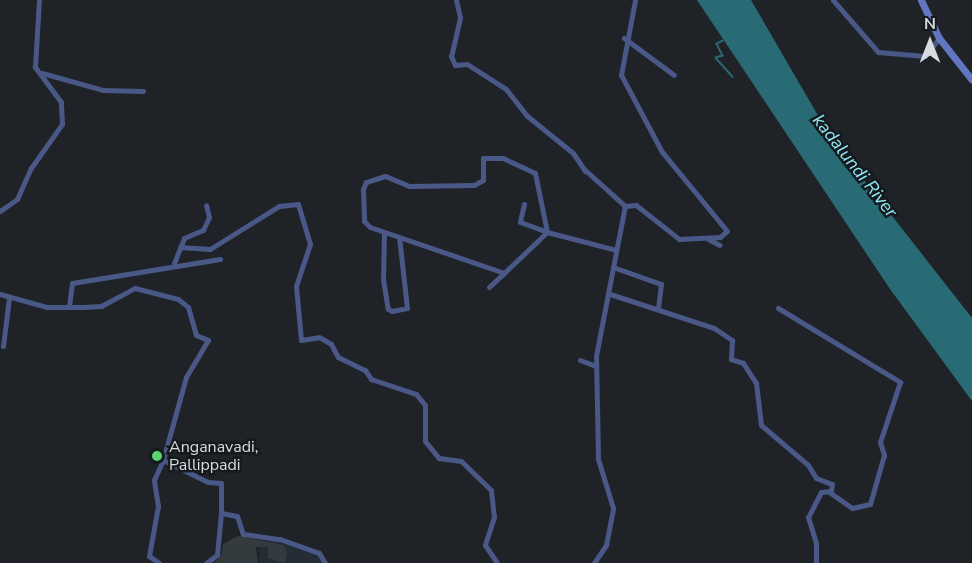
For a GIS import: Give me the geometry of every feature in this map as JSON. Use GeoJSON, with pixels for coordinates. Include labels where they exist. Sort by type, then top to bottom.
{"type":"FeatureCollection","features":[{"type":"Feature","properties":{"kind":"main road"},"geometry":{"type":"LineString","coordinates":[[921,0],[939,39],[972,80]]}},
{"type":"Feature","properties":{"kind":"street"},"geometry":{"type":"LineString","coordinates":[[0,211],[17,199],[31,168],[63,124],[61,102],[35,67],[39,0]]}},
{"type":"Feature","properties":{"kind":"street"},"geometry":{"type":"LineString","coordinates":[[456,0],[460,18],[451,56],[455,65],[468,64],[506,89],[525,115],[573,153],[584,168],[625,206],[636,206],[679,239],[720,237],[727,231],[693,194],[650,130],[621,75],[624,39],[635,0]]}},
{"type":"Feature","properties":{"kind":"street"},"geometry":{"type":"LineString","coordinates":[[833,0],[878,52],[926,56],[939,39]]}},
{"type":"Feature","properties":{"kind":"street"},"geometry":{"type":"LineString","coordinates":[[624,39],[674,75]]}},
{"type":"Feature","properties":{"kind":"street"},"geometry":{"type":"LineString","coordinates":[[40,73],[103,90],[143,91]]}},
{"type":"Feature","properties":{"kind":"street"},"geometry":{"type":"LineString","coordinates":[[504,273],[384,232],[364,221],[366,182],[393,176],[409,186],[474,185],[483,180],[483,158],[516,162],[536,172],[546,232]]}},
{"type":"Feature","properties":{"kind":"street"},"geometry":{"type":"LineString","coordinates":[[0,204],[6,208]]}},
{"type":"Feature","properties":{"kind":"street"},"geometry":{"type":"LineString","coordinates":[[180,247],[210,249],[279,206],[298,204],[310,244],[296,286],[301,340],[319,337],[331,344],[338,357],[365,370],[371,379],[416,394],[425,405],[425,441],[429,447],[439,458],[461,461],[490,490],[494,518],[485,545],[497,563]]}},
{"type":"Feature","properties":{"kind":"street"},"geometry":{"type":"LineString","coordinates":[[524,204],[520,222],[546,232],[616,250]]}},
{"type":"Feature","properties":{"kind":"street"},"geometry":{"type":"LineString","coordinates":[[174,263],[184,238],[203,230],[209,217],[206,205]]}},
{"type":"Feature","properties":{"kind":"street"},"geometry":{"type":"LineString","coordinates":[[594,563],[606,545],[613,508],[598,459],[596,366],[625,206]]}},
{"type":"Feature","properties":{"kind":"street"},"geometry":{"type":"LineString","coordinates":[[384,232],[380,241],[383,279],[388,309],[392,311],[407,308],[399,237]]}},
{"type":"Feature","properties":{"kind":"street"},"geometry":{"type":"LineString","coordinates":[[489,287],[546,232]]}},
{"type":"Feature","properties":{"kind":"street"},"geometry":{"type":"LineString","coordinates":[[707,238],[720,245]]}},
{"type":"Feature","properties":{"kind":"street"},"geometry":{"type":"LineString","coordinates":[[69,307],[72,283],[174,263],[220,259]]}},
{"type":"Feature","properties":{"kind":"street"},"geometry":{"type":"LineString","coordinates":[[613,267],[661,284],[658,309]]}},
{"type":"Feature","properties":{"kind":"street"},"geometry":{"type":"LineString","coordinates":[[0,294],[69,307],[101,306],[124,290],[145,290],[178,299],[188,307],[196,334],[208,340],[186,377],[163,460],[154,480],[158,506],[149,556],[159,563]]}},
{"type":"Feature","properties":{"kind":"street"},"geometry":{"type":"LineString","coordinates":[[610,294],[658,309],[732,340],[731,359],[742,363],[756,383],[761,425],[808,465],[816,478],[830,481],[829,492]]}},
{"type":"Feature","properties":{"kind":"street"},"geometry":{"type":"LineString","coordinates":[[3,346],[9,297]]}},
{"type":"Feature","properties":{"kind":"street"},"geometry":{"type":"LineString","coordinates":[[778,308],[900,382],[880,442],[884,454],[870,504],[852,508],[829,492],[822,492],[808,517],[816,543],[816,563]]}},
{"type":"Feature","properties":{"kind":"street"},"geometry":{"type":"LineString","coordinates":[[580,360],[596,366]]}},
{"type":"Feature","properties":{"kind":"street"},"geometry":{"type":"LineString","coordinates":[[163,460],[208,482],[222,483],[218,555],[206,563]]}},
{"type":"Feature","properties":{"kind":"street"},"geometry":{"type":"LineString","coordinates":[[221,513],[237,516],[239,531],[249,538],[280,539],[319,554],[325,563]]}},
{"type":"Feature","properties":{"kind":"shaded area"},"geometry":{"type":"Polygon","coordinates":[[[259,540],[282,541],[323,558],[322,563],[259,563],[259,540]]]}},
{"type":"Feature","properties":{"kind":"water"},"geometry":{"type":"Polygon","coordinates":[[[697,0],[751,0],[831,138],[972,318],[972,401],[890,289],[697,0]]]}},
{"type":"Feature","properties":{"kind":"building"},"geometry":{"type":"Polygon","coordinates":[[[238,536],[283,545],[287,552],[285,563],[268,558],[268,547],[256,547],[258,563],[214,563],[221,557],[223,544],[238,536]]]}},
{"type":"Feature","properties":{"kind":"waterway"},"geometry":{"type":"LineString","coordinates":[[723,41],[717,44],[723,56],[716,58],[733,77]]}},
{"type":"Feature","properties":{"kind":"place","name":"Anganavadi, Pallippadi"},"geometry":{"type":"Point","coordinates":[157,456]}},
{"type":"Feature","properties":{"kind":"water label","name":"kadalundi River"},"geometry":{"type":"Point","coordinates":[855,166]}}]}
